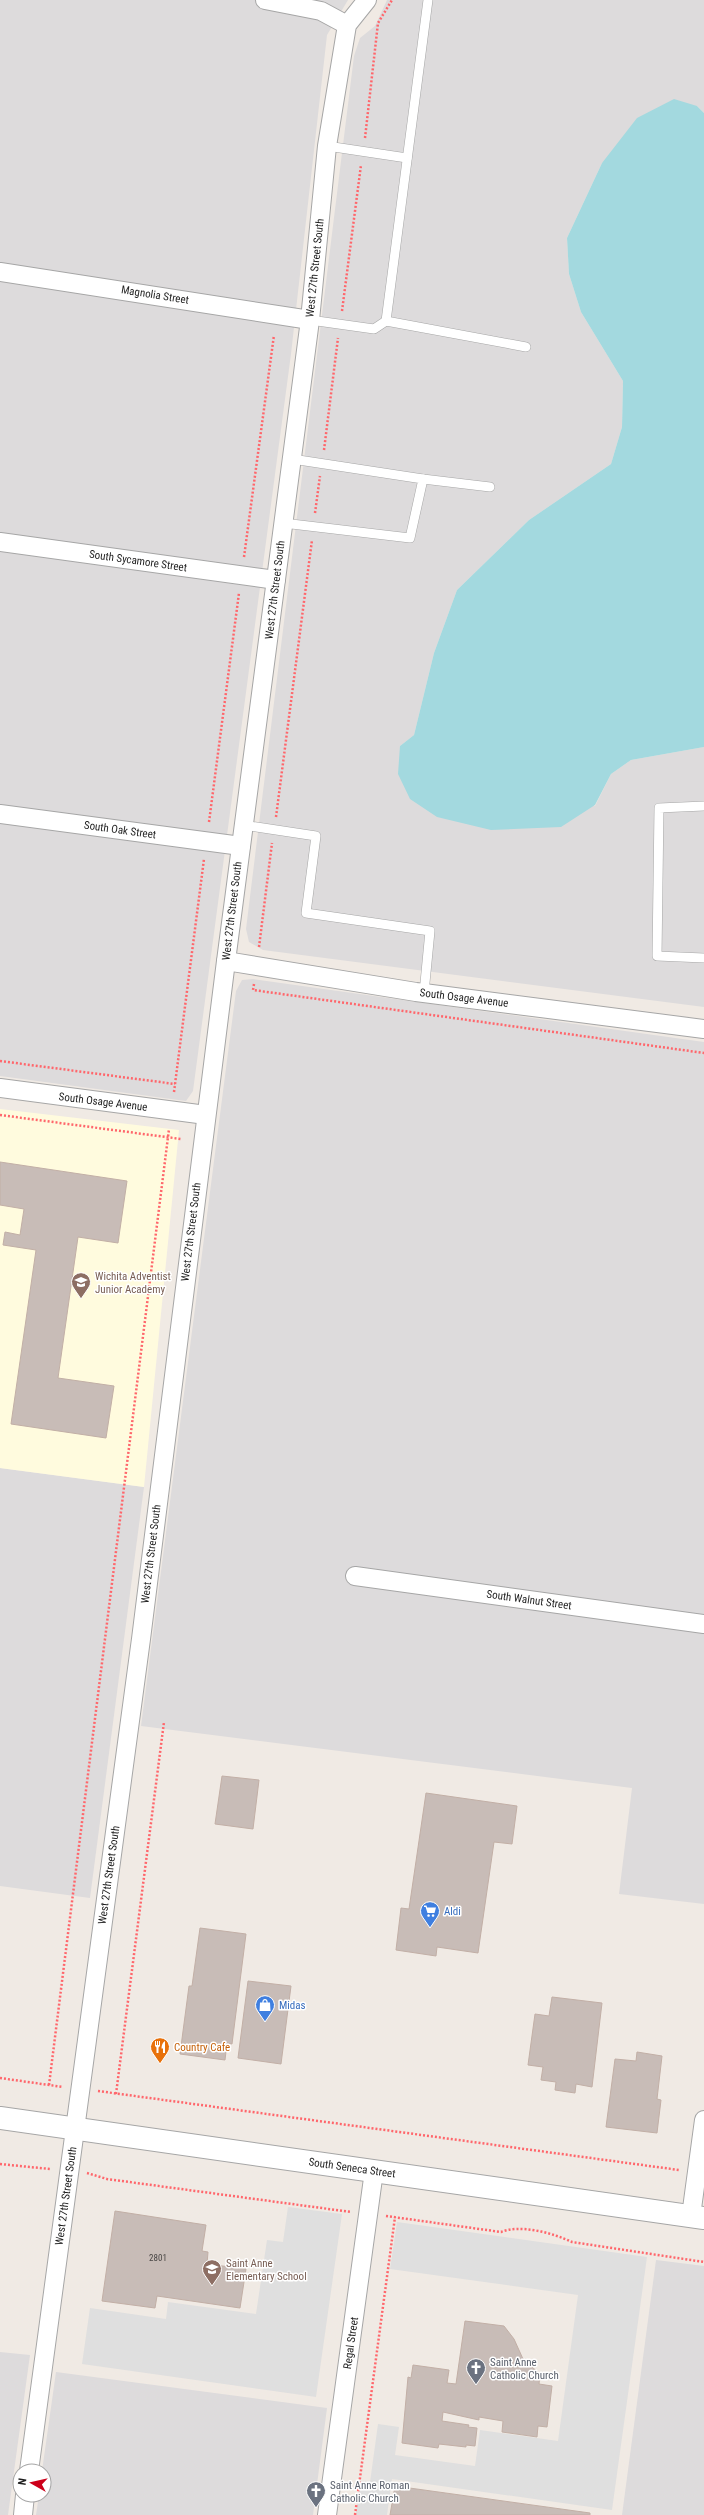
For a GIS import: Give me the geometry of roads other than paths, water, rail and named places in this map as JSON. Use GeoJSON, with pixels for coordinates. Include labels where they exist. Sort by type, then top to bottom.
{"type":"FeatureCollection","features":[{"type":"Feature","properties":{"kind":"street"},"geometry":{"type":"LineString","coordinates":[[265,0],[321,11],[347,25]]}},
{"type":"Feature","properties":{"kind":"street","name":"West 27th Street South"},"geometry":{"type":"LineString","coordinates":[[30,2463],[140,1647],[240,846],[310,320],[327,146],[347,25],[367,0]]}},
{"type":"Feature","properties":{"kind":"street","name":"Magnolia Street"},"geometry":{"type":"LineString","coordinates":[[0,272],[310,320]]}},
{"type":"Feature","properties":{"kind":"street","name":"South Sycamore Street"},"geometry":{"type":"LineString","coordinates":[[0,542],[276,580]]}},
{"type":"Feature","properties":{"kind":"street","name":"South Oak Street"},"geometry":{"type":"LineString","coordinates":[[0,814],[240,846]]}},
{"type":"Feature","properties":{"kind":"street","name":"South Osage Avenue"},"geometry":{"type":"LineString","coordinates":[[226,961],[424,993],[704,1029]]}},
{"type":"Feature","properties":{"kind":"street","name":"South Osage Avenue"},"geometry":{"type":"LineString","coordinates":[[0,1088],[206,1115]]}},
{"type":"Feature","properties":{"kind":"street","name":"South Walnut Street"},"geometry":{"type":"LineString","coordinates":[[355,1576],[704,1624]]}},
{"type":"Feature","properties":{"kind":"street","name":"South Seneca Street"},"geometry":{"type":"LineString","coordinates":[[0,2118],[698,2217]]}},
{"type":"Feature","properties":{"kind":"street"},"geometry":{"type":"LineString","coordinates":[[698,2217],[697,2173],[704,2120]]}},
{"type":"Feature","properties":{"kind":"street","name":"Regal Street"},"geometry":{"type":"LineString","coordinates":[[327,2515],[374,2171]]}},
{"type":"Feature","properties":{"kind":"street"},"geometry":{"type":"LineString","coordinates":[[23,2515],[24,2503]]}},
{"type":"Feature","properties":{"kind":"lane"},"geometry":{"type":"LineString","coordinates":[[386,321],[428,0]]}},
{"type":"Feature","properties":{"kind":"lane"},"geometry":{"type":"LineString","coordinates":[[327,146],[407,158]]}},
{"type":"Feature","properties":{"kind":"lane"},"geometry":{"type":"LineString","coordinates":[[310,320],[374,329],[386,321],[526,347]]}},
{"type":"Feature","properties":{"kind":"lane"},"geometry":{"type":"LineString","coordinates":[[292,459],[423,479],[490,487]]}},
{"type":"Feature","properties":{"kind":"lane"},"geometry":{"type":"LineString","coordinates":[[283,523],[410,538],[423,479]]}},
{"type":"Feature","properties":{"kind":"lane"},"geometry":{"type":"LineString","coordinates":[[704,806],[659,808],[657,956],[704,958]]}},
{"type":"Feature","properties":{"kind":"lane"},"geometry":{"type":"LineString","coordinates":[[244,825],[316,836],[306,913],[430,931],[424,993]]}},
{"type":"Feature","properties":{"kind":"water"},"geometry":{"type":"Polygon","coordinates":[[[674,99],[697,106],[704,113],[704,747],[631,760],[611,774],[595,805],[561,827],[491,830],[437,817],[410,799],[398,774],[400,746],[414,735],[434,653],[457,590],[529,520],[611,464],[622,427],[623,381],[581,312],[569,274],[567,238],[602,163],[637,118],[674,99]]]}},
{"type":"Feature","properties":{"kind":"place","name":"Wichita Adventist Junior Academy"},"geometry":{"type":"Point","coordinates":[81,1299]}},
{"type":"Feature","properties":{"kind":"place","name":"Aldi"},"geometry":{"type":"Point","coordinates":[430,1928]}},
{"type":"Feature","properties":{"kind":"place","name":"Midas"},"geometry":{"type":"Point","coordinates":[265,2022]}},
{"type":"Feature","properties":{"kind":"place","name":"Country Cafe"},"geometry":{"type":"Point","coordinates":[160,2064]}},
{"type":"Feature","properties":{"kind":"place","name":"Saint Anne Elementary School"},"geometry":{"type":"Point","coordinates":[212,2286]}},
{"type":"Feature","properties":{"kind":"place","name":"Saint Anne Catholic Church"},"geometry":{"type":"Point","coordinates":[476,2385]}},
{"type":"Feature","properties":{"kind":"place","name":"Saint Anne Roman Catholic Church"},"geometry":{"type":"Point","coordinates":[316,2508]}}]}
